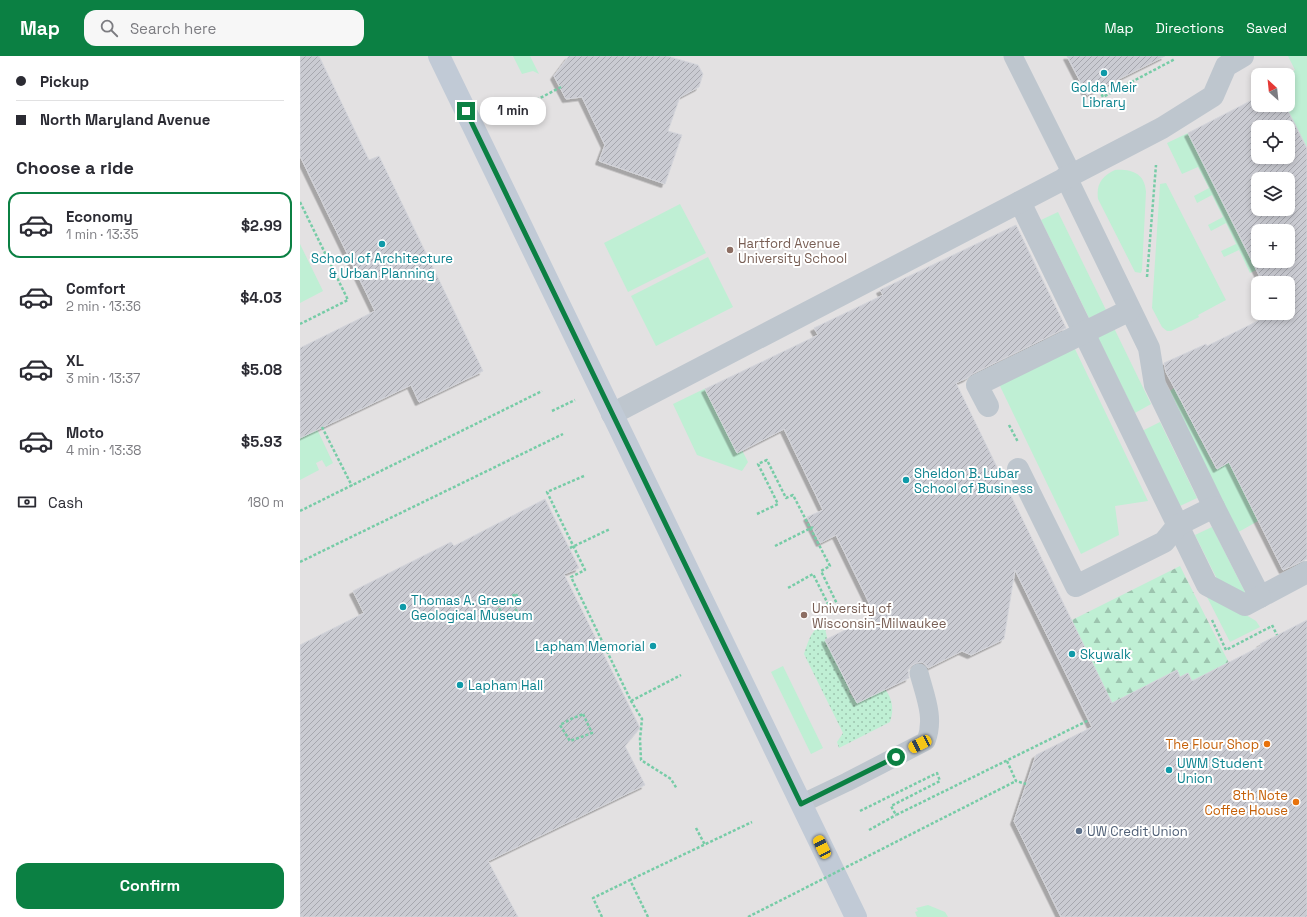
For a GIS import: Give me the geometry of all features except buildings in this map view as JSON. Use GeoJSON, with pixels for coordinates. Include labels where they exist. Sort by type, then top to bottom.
{"type":"FeatureCollection","features":[{"type":"Feature","properties":{"kind":"street"},"geometry":{"type":"LineString","coordinates":[[439,56],[856,917]]}},
{"type":"Feature","properties":{"kind":"street"},"geometry":{"type":"LineString","coordinates":[[612,414],[1162,128],[1213,96],[1226,66],[1243,56]]}},
{"type":"Feature","properties":{"kind":"street"},"geometry":{"type":"LineString","coordinates":[[1069,176],[1130,310],[1149,348],[1155,385],[1214,508],[1260,597]]}},
{"type":"Feature","properties":{"kind":"street"},"geometry":{"type":"LineString","coordinates":[[1020,202],[1207,586],[1245,605],[1307,572]]}},
{"type":"Feature","properties":{"kind":"street"},"geometry":{"type":"LineString","coordinates":[[988,406],[977,385],[1130,310]]}},
{"type":"Feature","properties":{"kind":"street"},"geometry":{"type":"LineString","coordinates":[[1018,469],[1076,586],[1164,542],[1178,525],[1214,508]]}},
{"type":"Feature","properties":{"kind":"lane"},"geometry":{"type":"LineString","coordinates":[[1013,56],[1069,176]]}},
{"type":"Feature","properties":{"kind":"lane"},"geometry":{"type":"LineString","coordinates":[[801,804],[926,741],[930,731],[930,712],[919,673]]}},
{"type":"Feature","properties":{"kind":"path"},"geometry":{"type":"LineString","coordinates":[[1099,90],[1103,97],[1175,60]]}},
{"type":"Feature","properties":{"kind":"path"},"geometry":{"type":"LineString","coordinates":[[523,107],[563,86]]}},
{"type":"Feature","properties":{"kind":"path"},"geometry":{"type":"LineString","coordinates":[[1130,310],[1145,304],[1156,165]]}},
{"type":"Feature","properties":{"kind":"path"},"geometry":{"type":"LineString","coordinates":[[300,202],[348,300],[300,324]]}},
{"type":"Feature","properties":{"kind":"path"},"geometry":{"type":"LineString","coordinates":[[300,511],[542,391]]}},
{"type":"Feature","properties":{"kind":"path"},"geometry":{"type":"LineString","coordinates":[[988,406],[997,401],[1028,463],[1018,469]]}},
{"type":"Feature","properties":{"kind":"path"},"geometry":{"type":"LineString","coordinates":[[322,427],[352,486]]}},
{"type":"Feature","properties":{"kind":"path"},"geometry":{"type":"LineString","coordinates":[[300,562],[564,434]]}},
{"type":"Feature","properties":{"kind":"path"},"geometry":{"type":"LineString","coordinates":[[757,514],[778,504],[758,464],[767,460],[786,498],[793,495],[830,566],[821,571],[840,610],[833,614],[813,574],[788,588]]}},
{"type":"Feature","properties":{"kind":"path"},"geometry":{"type":"LineString","coordinates":[[584,476],[547,492],[585,570],[571,577],[631,701],[642,719],[640,739],[641,760],[671,779],[677,789]]}},
{"type":"Feature","properties":{"kind":"path"},"geometry":{"type":"LineString","coordinates":[[775,546],[811,528]]}},
{"type":"Feature","properties":{"kind":"path"},"geometry":{"type":"LineString","coordinates":[[570,548],[610,529]]}},
{"type":"Feature","properties":{"kind":"path"},"geometry":{"type":"LineString","coordinates":[[516,594],[520,603],[514,606],[518,614],[505,620],[497,604],[516,594]]}},
{"type":"Feature","properties":{"kind":"path"},"geometry":{"type":"LineString","coordinates":[[1272,626],[1278,635]]}},
{"type":"Feature","properties":{"kind":"path"},"geometry":{"type":"LineString","coordinates":[[631,701],[681,675]]}},
{"type":"Feature","properties":{"kind":"path"},"geometry":{"type":"LineString","coordinates":[[583,714],[592,733],[570,741],[560,725],[583,714]]}},
{"type":"Feature","properties":{"kind":"path"},"geometry":{"type":"LineString","coordinates":[[869,830],[896,815],[1089,720]]}},
{"type":"Feature","properties":{"kind":"path"},"geometry":{"type":"LineString","coordinates":[[1007,761],[1016,781]]}},
{"type":"Feature","properties":{"kind":"path"},"geometry":{"type":"LineString","coordinates":[[860,811],[937,773],[940,781],[891,806],[896,815]]}},
{"type":"Feature","properties":{"kind":"path"},"geometry":{"type":"LineString","coordinates":[[748,917],[1016,781],[1026,784]]}},
{"type":"Feature","properties":{"kind":"path"},"geometry":{"type":"LineString","coordinates":[[602,917],[593,898],[752,822]]}},
{"type":"Feature","properties":{"kind":"path"},"geometry":{"type":"LineString","coordinates":[[696,828],[705,845]]}},
{"type":"Feature","properties":{"kind":"path"},"geometry":{"type":"LineString","coordinates":[[630,880],[648,917]]}},
{"type":"Feature","properties":{"kind":"shaded area","name":"University of Wisconsin-Milwaukee"},"geometry":{"type":"Polygon","coordinates":[[[300,56],[1307,56],[1307,917],[300,917],[300,56]]]}},
{"type":"Feature","properties":{"kind":"green space"},"geometry":{"type":"Polygon","coordinates":[[[513,56],[530,56],[539,74],[533,71],[522,74],[513,56]]]}},
{"type":"Feature","properties":{"kind":"green space"},"geometry":{"type":"Polygon","coordinates":[[[1288,56],[1307,56],[1307,148],[1295,125],[1295,120],[1293,120],[1289,112],[1295,112],[1294,68],[1288,56]]]}},
{"type":"Feature","properties":{"kind":"green space"},"geometry":{"type":"Polygon","coordinates":[[[1188,133],[1251,260],[1251,268],[1255,268],[1256,270],[1250,273],[1239,250],[1224,257],[1221,251],[1236,244],[1226,223],[1211,231],[1208,225],[1223,217],[1212,195],[1197,203],[1194,196],[1209,188],[1198,167],[1182,174],[1167,143],[1188,133]]]}},
{"type":"Feature","properties":{"kind":"green space"},"geometry":{"type":"Polygon","coordinates":[[[1115,170],[1126,170],[1140,176],[1145,186],[1146,192],[1141,273],[1135,272],[1098,199],[1098,189],[1101,181],[1115,170]]]}},
{"type":"Feature","properties":{"kind":"green space"},"geometry":{"type":"Polygon","coordinates":[[[1166,183],[1226,300],[1198,315],[1199,317],[1171,331],[1167,331],[1162,327],[1152,308],[1160,184],[1166,183]]]}},
{"type":"Feature","properties":{"kind":"green space"},"geometry":{"type":"Polygon","coordinates":[[[680,204],[706,253],[628,292],[604,243],[680,204]]]}},
{"type":"Feature","properties":{"kind":"green space"},"geometry":{"type":"Polygon","coordinates":[[[1058,212],[1106,310],[1089,318],[1041,220],[1058,212]]]}},
{"type":"Feature","properties":{"kind":"green space"},"geometry":{"type":"Polygon","coordinates":[[[300,244],[323,291],[300,303],[300,244]]]}},
{"type":"Feature","properties":{"kind":"green space"},"geometry":{"type":"Polygon","coordinates":[[[708,257],[733,307],[656,346],[631,296],[708,257]]]}},
{"type":"Feature","properties":{"kind":"green space"},"geometry":{"type":"Polygon","coordinates":[[[1114,328],[1151,404],[1135,413],[1097,336],[1114,328]]]}},
{"type":"Feature","properties":{"kind":"green space"},"geometry":{"type":"Polygon","coordinates":[[[1074,347],[1148,501],[1115,506],[1119,535],[1081,554],[999,384],[1074,347]]]}},
{"type":"Feature","properties":{"kind":"green space"},"geometry":{"type":"Polygon","coordinates":[[[706,388],[706,392],[736,451],[742,450],[748,462],[742,471],[697,455],[673,404],[706,388]]]}},
{"type":"Feature","properties":{"kind":"green space"},"geometry":{"type":"Polygon","coordinates":[[[1174,388],[1216,469],[1229,462],[1258,521],[1235,534],[1170,391],[1174,388]]]}},
{"type":"Feature","properties":{"kind":"green space"},"geometry":{"type":"Polygon","coordinates":[[[1160,422],[1197,498],[1180,506],[1142,431],[1160,422]]]}},
{"type":"Feature","properties":{"kind":"green space"},"geometry":{"type":"Polygon","coordinates":[[[317,429],[333,463],[326,467],[322,460],[316,463],[319,470],[300,480],[300,437],[317,429]]]}},
{"type":"Feature","properties":{"kind":"green space"},"geometry":{"type":"Polygon","coordinates":[[[1212,527],[1247,596],[1217,579],[1195,535],[1212,527]]]}},
{"type":"Feature","properties":{"kind":"green space"},"geometry":{"type":"Polygon","coordinates":[[[1180,566],[1229,663],[1192,681],[1188,673],[1180,677],[1177,670],[1151,683],[1107,713],[1072,620],[1180,566]]]}},
{"type":"Feature","properties":{"kind":"green space"},"geometry":{"type":"Polygon","coordinates":[[[1211,594],[1256,621],[1260,627],[1230,642],[1206,595],[1211,594]]]}},
{"type":"Feature","properties":{"kind":"green space"},"geometry":{"type":"Polygon","coordinates":[[[824,623],[827,638],[826,642],[854,699],[860,702],[885,689],[890,697],[892,705],[890,722],[839,748],[837,742],[843,733],[804,654],[813,633],[824,623]]]}},
{"type":"Feature","properties":{"kind":"green space"},"geometry":{"type":"Polygon","coordinates":[[[783,666],[823,748],[811,754],[771,672],[783,666]]]}},
{"type":"Feature","properties":{"kind":"green space"},"geometry":{"type":"Polygon","coordinates":[[[928,905],[945,912],[948,917],[917,917],[915,912],[918,911],[916,908],[928,905]]]}},
{"type":"Feature","properties":{"kind":"place","name":"Golda Meir Library"},"geometry":{"type":"Point","coordinates":[1104,73]}},
{"type":"Feature","properties":{"kind":"place","name":"School of Architecture & Urban Planning"},"geometry":{"type":"Point","coordinates":[382,244]}},
{"type":"Feature","properties":{"kind":"place","name":"Hartford Avenue University School"},"geometry":{"type":"Point","coordinates":[730,250]}},
{"type":"Feature","properties":{"kind":"place","name":"Sheldon B. Lubar School of Business"},"geometry":{"type":"Point","coordinates":[906,480]}},
{"type":"Feature","properties":{"kind":"place","name":"Thomas A. Greene Geological Museum"},"geometry":{"type":"Point","coordinates":[403,607]}},
{"type":"Feature","properties":{"kind":"place","name":"University of Wisconsin-Milwaukee"},"geometry":{"type":"Point","coordinates":[804,615]}},
{"type":"Feature","properties":{"kind":"place","name":"Lapham Memorial"},"geometry":{"type":"Point","coordinates":[653,646]}},
{"type":"Feature","properties":{"kind":"place","name":"Skywalk"},"geometry":{"type":"Point","coordinates":[1072,654]}},
{"type":"Feature","properties":{"kind":"place","name":"Lapham Hall"},"geometry":{"type":"Point","coordinates":[460,685]}},
{"type":"Feature","properties":{"kind":"place","name":"The Flour Shop"},"geometry":{"type":"Point","coordinates":[1267,744]}},
{"type":"Feature","properties":{"kind":"place","name":"UWM Student Union"},"geometry":{"type":"Point","coordinates":[1169,770]}},
{"type":"Feature","properties":{"kind":"place","name":"8th Note Coffee House"},"geometry":{"type":"Point","coordinates":[1296,802]}},
{"type":"Feature","properties":{"kind":"place","name":"UW Credit Union"},"geometry":{"type":"Point","coordinates":[1079,831]}},
{"type":"Feature","properties":{"kind":"route"},"geometry":{"type":"LineString","coordinates":[[466,111],[801,804],[896,757]]}}]}
